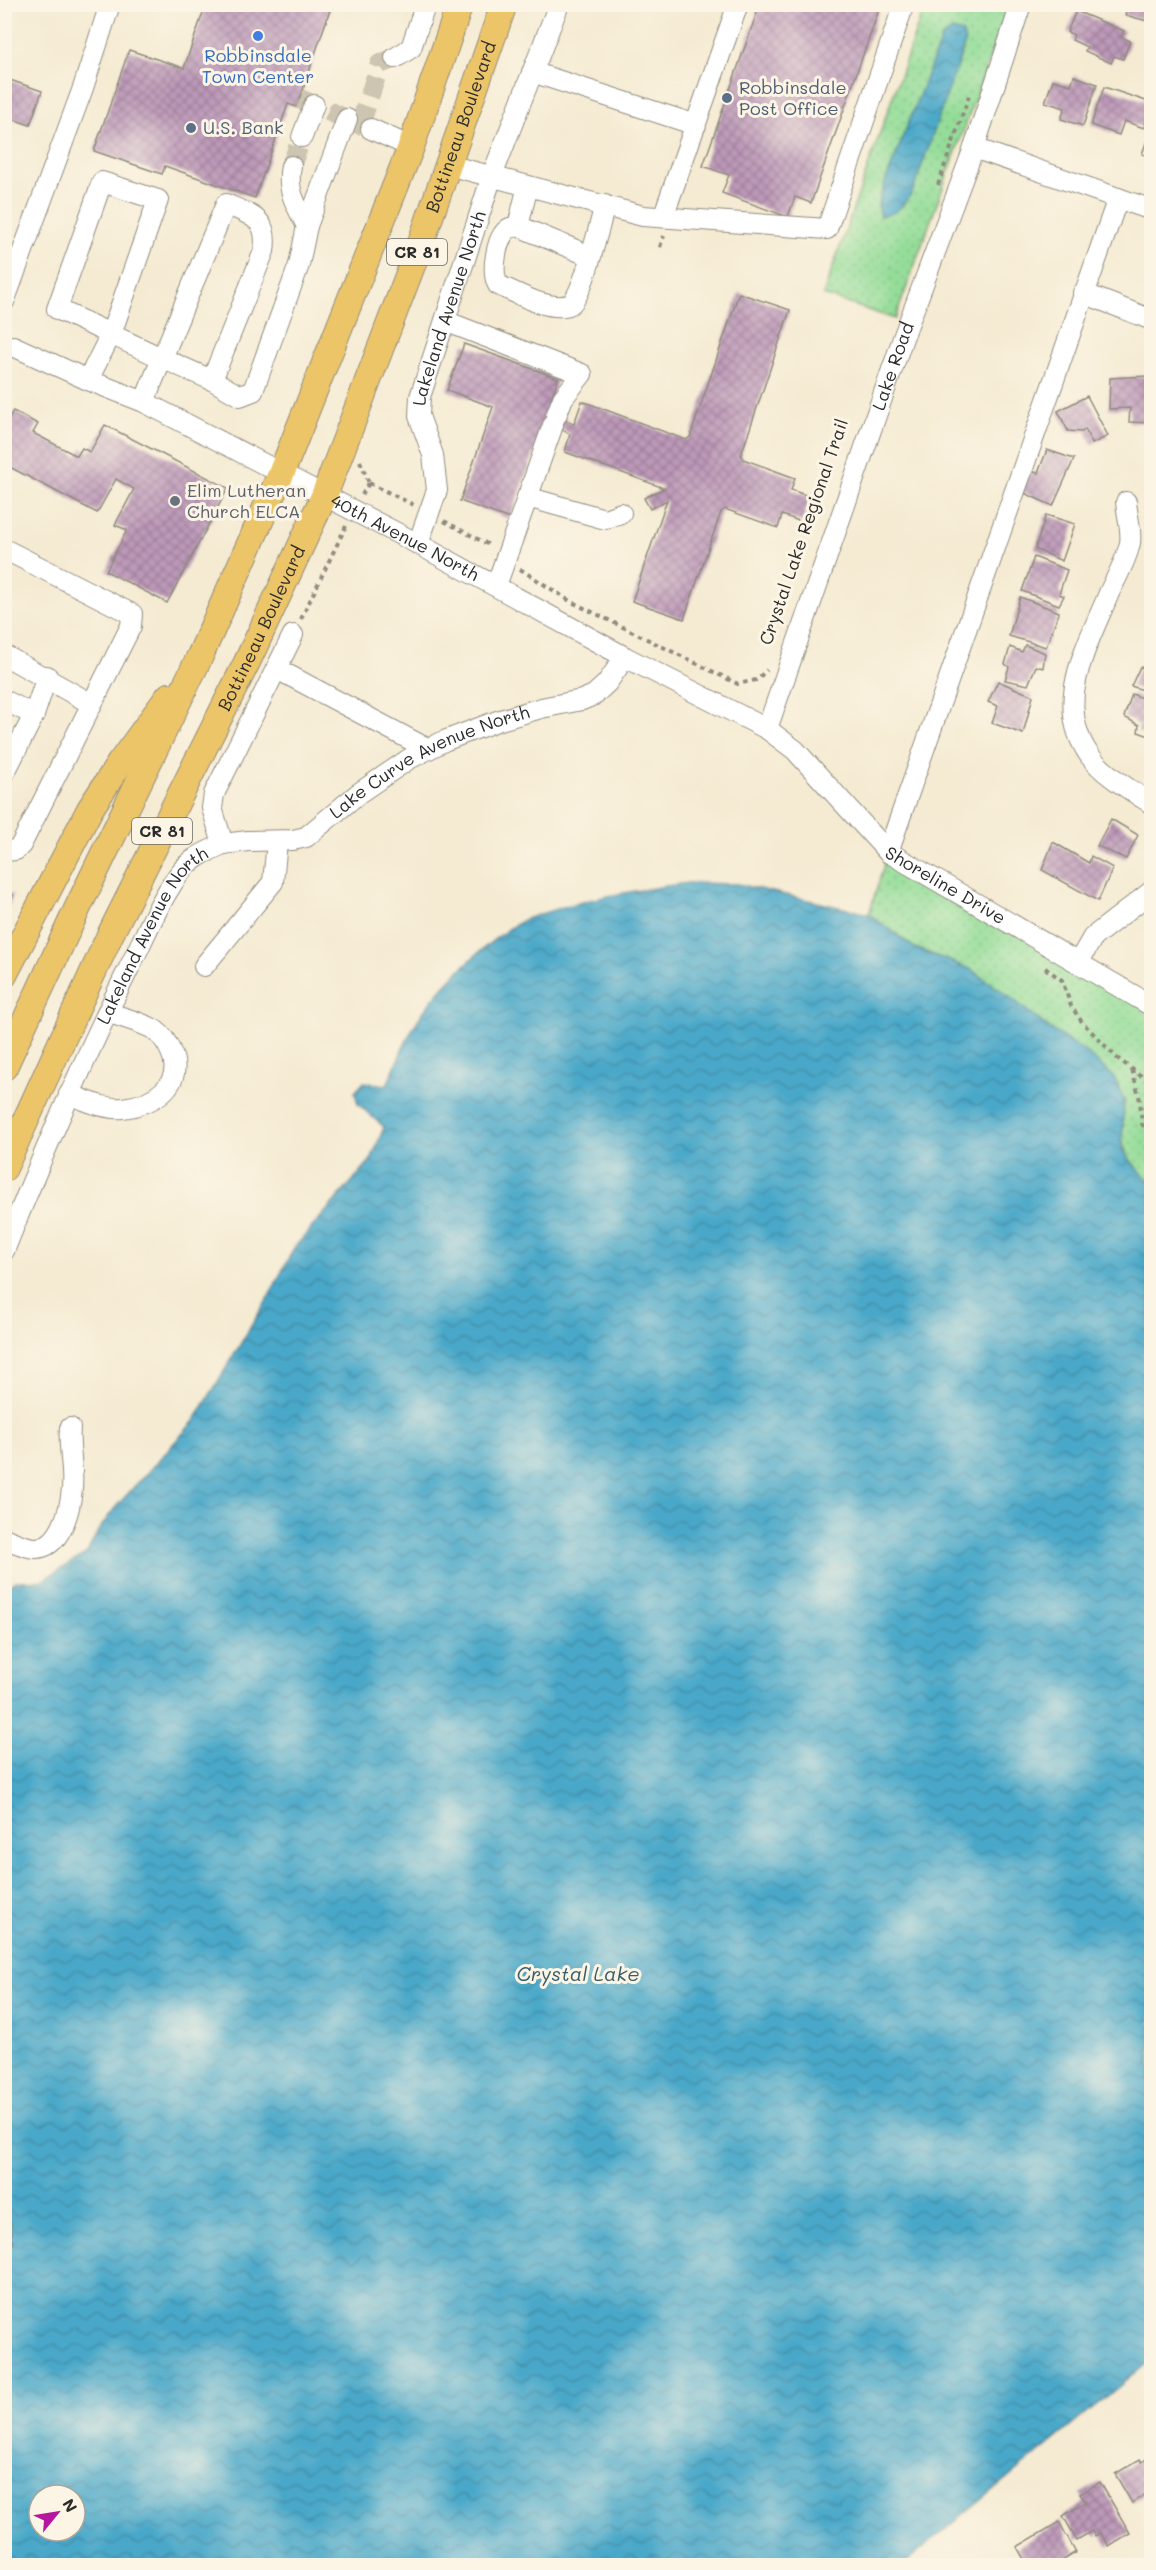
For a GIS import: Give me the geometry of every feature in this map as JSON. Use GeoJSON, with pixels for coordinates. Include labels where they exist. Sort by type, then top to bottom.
{"type":"FeatureCollection","features":[{"type":"Feature","properties":{"kind":"main road","name":"CR 81"},"geometry":{"type":"LineString","coordinates":[[4,1067],[200,656],[281,474],[411,147],[460,4]]}},
{"type":"Feature","properties":{"kind":"main road","name":"Bottineau Boulevard"},"geometry":{"type":"LineString","coordinates":[[4,1168],[110,935],[247,662],[324,496],[424,234],[504,4]]}},
{"type":"Feature","properties":{"kind":"main road"},"geometry":{"type":"LineString","coordinates":[[4,975],[90,809],[120,763],[200,656]]}},
{"type":"Feature","properties":{"kind":"street"},"geometry":{"type":"LineString","coordinates":[[4,302],[9,273],[83,88],[110,4]]}},
{"type":"Feature","properties":{"kind":"street"},"geometry":{"type":"LineString","coordinates":[[395,58],[411,48],[424,9],[423,4]]}},
{"type":"Feature","properties":{"kind":"street","name":"Lakeland Avenue North"},"geometry":{"type":"LineString","coordinates":[[418,544],[437,490],[436,473],[419,416],[420,398],[492,176],[558,4]]}},
{"type":"Feature","properties":{"kind":"street"},"geometry":{"type":"LineString","coordinates":[[664,226],[738,4]]}},
{"type":"Feature","properties":{"kind":"street"},"geometry":{"type":"LineString","coordinates":[[447,165],[643,216],[664,226],[827,229],[904,4]]}},
{"type":"Feature","properties":{"kind":"street","name":"Lake Road"},"geometry":{"type":"LineString","coordinates":[[767,729],[903,338],[974,148],[1021,4]]}},
{"type":"Feature","properties":{"kind":"street"},"geometry":{"type":"LineString","coordinates":[[532,72],[696,125]]}},
{"type":"Feature","properties":{"kind":"street"},"geometry":{"type":"LineString","coordinates":[[302,137],[314,105]]}},
{"type":"Feature","properties":{"kind":"street"},"geometry":{"type":"LineString","coordinates":[[88,380],[111,334],[158,200],[102,182],[57,309],[111,334],[162,359],[212,380],[240,396],[253,391],[299,265],[307,226],[347,119]]}},
{"type":"Feature","properties":{"kind":"street"},"geometry":{"type":"LineString","coordinates":[[371,129],[411,147]]}},
{"type":"Feature","properties":{"kind":"street"},"geometry":{"type":"LineString","coordinates":[[974,148],[1152,210]]}},
{"type":"Feature","properties":{"kind":"street"},"geometry":{"type":"LineString","coordinates":[[291,166],[288,181],[290,189],[307,226]]}},
{"type":"Feature","properties":{"kind":"street"},"geometry":{"type":"LineString","coordinates":[[518,226],[528,186]]}},
{"type":"Feature","properties":{"kind":"street"},"geometry":{"type":"LineString","coordinates":[[888,852],[1118,198]]}},
{"type":"Feature","properties":{"kind":"street"},"geometry":{"type":"LineString","coordinates":[[144,402],[226,204],[260,220],[267,234],[264,251],[212,380]]}},
{"type":"Feature","properties":{"kind":"street"},"geometry":{"type":"LineString","coordinates":[[590,256],[518,226],[508,229],[502,238],[495,258],[494,276],[498,285],[534,300],[554,305],[569,305],[576,300],[585,279],[605,206]]}},
{"type":"Feature","properties":{"kind":"street"},"geometry":{"type":"LineString","coordinates":[[1083,293],[1152,320]]}},
{"type":"Feature","properties":{"kind":"street"},"geometry":{"type":"LineString","coordinates":[[445,321],[582,374],[563,398],[496,586]]}},
{"type":"Feature","properties":{"kind":"street","name":"40th Avenue North"},"geometry":{"type":"LineString","coordinates":[[4,349],[13,346],[144,402],[418,544],[625,657],[767,729]]}},
{"type":"Feature","properties":{"kind":"street"},"geometry":{"type":"LineString","coordinates":[[527,497],[605,519],[621,513]]}},
{"type":"Feature","properties":{"kind":"street"},"geometry":{"type":"LineString","coordinates":[[1126,502],[1130,542],[1079,666],[1073,689],[1073,713],[1079,736],[1091,757],[1107,773],[1152,804]]}},
{"type":"Feature","properties":{"kind":"street"},"geometry":{"type":"LineString","coordinates":[[4,549],[132,614],[131,626],[90,703],[21,845],[16,850],[4,851]]}},
{"type":"Feature","properties":{"kind":"street","name":"Lakeland Avenue North"},"geometry":{"type":"LineString","coordinates":[[4,1251],[69,1094],[107,1012],[175,880],[185,867],[201,854],[223,844],[212,808],[214,794],[294,635]]}},
{"type":"Feature","properties":{"kind":"street"},"geometry":{"type":"LineString","coordinates":[[4,655],[47,676],[56,685],[90,703]]}},
{"type":"Feature","properties":{"kind":"street","name":"Lake Curve Avenue North"},"geometry":{"type":"LineString","coordinates":[[223,844],[248,841],[277,842],[306,837],[360,793],[409,759],[428,749],[497,721],[594,695],[607,682],[625,657]]}},
{"type":"Feature","properties":{"kind":"street"},"geometry":{"type":"LineString","coordinates":[[277,669],[428,749]]}},
{"type":"Feature","properties":{"kind":"street"},"geometry":{"type":"LineString","coordinates":[[4,774],[34,715],[47,676]]}},
{"type":"Feature","properties":{"kind":"street"},"geometry":{"type":"LineString","coordinates":[[4,700],[34,715]]}},
{"type":"Feature","properties":{"kind":"street","name":"Shoreline Drive"},"geometry":{"type":"LineString","coordinates":[[767,729],[795,750],[888,852],[1152,1006]]}},
{"type":"Feature","properties":{"kind":"street"},"geometry":{"type":"LineString","coordinates":[[204,966],[273,882],[277,842]]}},
{"type":"Feature","properties":{"kind":"street"},"geometry":{"type":"LineString","coordinates":[[1078,963],[1093,937],[1152,891]]}},
{"type":"Feature","properties":{"kind":"street"},"geometry":{"type":"LineString","coordinates":[[69,1094],[93,1103],[123,1108],[163,1093],[172,1082],[173,1056],[157,1031],[107,1012]]}},
{"type":"Feature","properties":{"kind":"street"},"geometry":{"type":"LineString","coordinates":[[4,1538],[37,1548],[49,1546],[55,1539],[66,1519],[72,1489],[68,1443],[70,1428]]}},
{"type":"Feature","properties":{"kind":"path"},"geometry":{"type":"LineString","coordinates":[[937,186],[971,90]]}},
{"type":"Feature","properties":{"kind":"path"},"geometry":{"type":"LineString","coordinates":[[660,247],[664,226]]}},
{"type":"Feature","properties":{"kind":"path","name":"Crystal Lake Regional Trail"},"geometry":{"type":"LineString","coordinates":[[357,455],[369,483],[497,549],[524,572],[570,601],[738,684],[756,680],[769,667]]}},
{"type":"Feature","properties":{"kind":"path"},"geometry":{"type":"LineString","coordinates":[[294,635],[333,554]]}},
{"type":"Feature","properties":{"kind":"path"},"geometry":{"type":"LineString","coordinates":[[1045,968],[1062,980],[1071,1006],[1082,1023],[1117,1058],[1152,1084]]}},
{"type":"Feature","properties":{"kind":"path"},"geometry":{"type":"LineString","coordinates":[[1132,1070],[1140,1100],[1142,1124],[1152,1140]]}},
{"type":"Feature","properties":{"kind":"path"},"geometry":{"type":"LineString","coordinates":[[4,2176],[12,2244],[4,2273]]}},
{"type":"Feature","properties":{"kind":"green space"},"geometry":{"type":"Polygon","coordinates":[[[925,5],[1009,5],[895,319],[823,295],[925,5]]]}},
{"type":"Feature","properties":{"kind":"green space"},"geometry":{"type":"Polygon","coordinates":[[[888,852],[1151,1006],[1151,1182],[1133,1163],[1124,1146],[1122,1126],[1124,1100],[1050,1029],[970,969],[915,948],[869,914],[888,852]]]}},
{"type":"Feature","properties":{"kind":"water"},"geometry":{"type":"Polygon","coordinates":[[[952,30],[963,33],[965,43],[913,191],[896,211],[880,216],[878,204],[886,180],[942,37],[952,30]]]}},
{"type":"Feature","properties":{"kind":"water","name":"Crystal Lake"},"geometry":{"type":"Polygon","coordinates":[[[688,883],[737,884],[869,914],[915,948],[970,969],[1006,994],[1050,1029],[1084,1051],[1114,1077],[1124,1100],[1122,1146],[1130,1161],[1151,1182],[1151,2360],[903,2565],[5,2565],[5,1588],[15,1581],[43,1580],[87,1553],[98,1531],[114,1509],[195,1420],[268,1298],[294,1248],[371,1160],[384,1127],[358,1104],[355,1092],[364,1082],[387,1085],[413,1028],[433,999],[467,963],[506,931],[524,920],[561,907],[633,891],[688,883]]]}},
{"type":"Feature","properties":{"kind":"building","name":"U.S. Bank"},"geometry":{"type":"Polygon","coordinates":[[[206,4],[332,4],[297,107],[288,104],[255,198],[165,166],[162,174],[94,151],[129,50],[184,68],[206,4]]]}},
{"type":"Feature","properties":{"kind":"building"},"geometry":{"type":"Polygon","coordinates":[[[760,4],[881,4],[811,203],[795,197],[788,217],[722,193],[729,175],[703,166],[760,4]]]}},
{"type":"Feature","properties":{"kind":"building"},"geometry":{"type":"Polygon","coordinates":[[[1128,4],[1152,4],[1151,22],[1125,15],[1128,4]]]}},
{"type":"Feature","properties":{"kind":"building"},"geometry":{"type":"Polygon","coordinates":[[[1076,11],[1124,31],[1121,37],[1130,41],[1123,59],[1114,56],[1111,63],[1085,51],[1087,47],[1072,40],[1074,35],[1067,32],[1076,11]]]}},
{"type":"Feature","properties":{"kind":"building"},"geometry":{"type":"Polygon","coordinates":[[[1074,76],[1097,84],[1083,126],[1061,119],[1065,108],[1045,102],[1053,80],[1071,85],[1074,76]]]}},
{"type":"Feature","properties":{"kind":"building"},"geometry":{"type":"Polygon","coordinates":[[[4,78],[42,91],[30,125],[4,116],[4,78]]]}},
{"type":"Feature","properties":{"kind":"building"},"geometry":{"type":"Polygon","coordinates":[[[1104,87],[1152,103],[1144,128],[1124,121],[1119,135],[1091,125],[1104,87]]]}},
{"type":"Feature","properties":{"kind":"building"},"geometry":{"type":"Polygon","coordinates":[[[1152,126],[1152,157],[1142,154],[1152,126]]]}},
{"type":"Feature","properties":{"kind":"building"},"geometry":{"type":"Polygon","coordinates":[[[4,189],[11,191],[5,209],[4,209],[4,189]]]}},
{"type":"Feature","properties":{"kind":"building"},"geometry":{"type":"Polygon","coordinates":[[[739,293],[790,310],[741,455],[743,459],[795,478],[791,490],[811,497],[802,522],[782,515],[778,528],[725,509],[721,512],[684,619],[632,601],[667,500],[650,509],[644,498],[664,488],[565,452],[570,434],[546,421],[510,519],[460,501],[493,407],[447,390],[464,344],[558,378],[548,411],[574,424],[582,401],[686,440],[690,437],[739,293]]]}},
{"type":"Feature","properties":{"kind":"building"},"geometry":{"type":"Polygon","coordinates":[[[1148,376],[1150,399],[1152,399],[1152,423],[1129,422],[1130,408],[1109,409],[1110,378],[1148,376]]]}},
{"type":"Feature","properties":{"kind":"building"},"geometry":{"type":"Polygon","coordinates":[[[1087,396],[1108,436],[1092,444],[1085,429],[1082,432],[1068,431],[1058,411],[1087,396]]]}},
{"type":"Feature","properties":{"kind":"building","name":"Elim Lutheran Church ELCA"},"geometry":{"type":"Polygon","coordinates":[[[13,411],[38,424],[33,433],[77,456],[82,448],[90,452],[105,425],[228,488],[167,603],[106,571],[127,530],[115,525],[134,489],[116,479],[97,513],[4,464],[4,428],[13,411]]]}},
{"type":"Feature","properties":{"kind":"building"},"geometry":{"type":"Polygon","coordinates":[[[1047,450],[1074,459],[1053,506],[1020,491],[1027,470],[1038,473],[1047,450]]]}},
{"type":"Feature","properties":{"kind":"building"},"geometry":{"type":"Polygon","coordinates":[[[1046,515],[1075,524],[1062,561],[1035,549],[1046,515]]]}},
{"type":"Feature","properties":{"kind":"building"},"geometry":{"type":"Polygon","coordinates":[[[1034,557],[1067,570],[1059,594],[1064,596],[1059,605],[1022,591],[1034,557]]]}},
{"type":"Feature","properties":{"kind":"building"},"geometry":{"type":"Polygon","coordinates":[[[1020,597],[1059,612],[1046,647],[1009,636],[1020,597]]]}},
{"type":"Feature","properties":{"kind":"building"},"geometry":{"type":"Polygon","coordinates":[[[1025,645],[1045,653],[1043,668],[1036,666],[1028,685],[1005,680],[1009,667],[1005,664],[1010,647],[1022,652],[1025,645]]]}},
{"type":"Feature","properties":{"kind":"building"},"geometry":{"type":"Polygon","coordinates":[[[1152,661],[1152,693],[1131,686],[1140,667],[1148,669],[1152,661]]]}},
{"type":"Feature","properties":{"kind":"building"},"geometry":{"type":"Polygon","coordinates":[[[998,681],[1033,696],[1023,734],[992,723],[998,706],[988,702],[998,681]]]}},
{"type":"Feature","properties":{"kind":"building"},"geometry":{"type":"Polygon","coordinates":[[[1132,694],[1152,702],[1152,737],[1138,732],[1139,725],[1124,717],[1132,694]]]}},
{"type":"Feature","properties":{"kind":"building"},"geometry":{"type":"Polygon","coordinates":[[[1111,819],[1138,835],[1126,859],[1097,846],[1111,819]]]}},
{"type":"Feature","properties":{"kind":"building"},"geometry":{"type":"Polygon","coordinates":[[[1053,842],[1089,863],[1091,856],[1113,868],[1098,901],[1042,870],[1053,842]]]}},
{"type":"Feature","properties":{"kind":"building"},"geometry":{"type":"Polygon","coordinates":[[[4,892],[13,895],[5,916],[4,916],[4,892]]]}},
{"type":"Feature","properties":{"kind":"building"},"geometry":{"type":"Polygon","coordinates":[[[1152,2456],[1152,2489],[1132,2503],[1115,2474],[1140,2459],[1142,2462],[1152,2456]]]}},
{"type":"Feature","properties":{"kind":"building"},"geometry":{"type":"Polygon","coordinates":[[[1100,2482],[1130,2533],[1109,2546],[1100,2533],[1095,2536],[1092,2531],[1077,2540],[1063,2516],[1086,2502],[1080,2494],[1100,2482]]]}},
{"type":"Feature","properties":{"kind":"building"},"geometry":{"type":"Polygon","coordinates":[[[1059,2522],[1076,2552],[1056,2564],[1057,2566],[1028,2566],[1017,2547],[1059,2522]]]}},
{"type":"Feature","properties":{"kind":"tunnel"},"geometry":{"type":"LineString","coordinates":[[360,125],[380,64],[395,58]]}},
{"type":"Feature","properties":{"kind":"tunnel"},"geometry":{"type":"LineString","coordinates":[[300,99],[363,126]]}},
{"type":"Feature","properties":{"kind":"tunnel"},"geometry":{"type":"LineString","coordinates":[[291,166],[302,137]]}},
{"type":"Feature","properties":{"kind":"place","name":"Robbinsdale Town Center"},"geometry":{"type":"Point","coordinates":[258,36]}},
{"type":"Feature","properties":{"kind":"place","name":"Robbinsdale Post Office"},"geometry":{"type":"Point","coordinates":[727,98]}},
{"type":"Feature","properties":{"kind":"place","name":"U.S. Bank"},"geometry":{"type":"Point","coordinates":[191,128]}},
{"type":"Feature","properties":{"kind":"place","name":"Elim Lutheran Church ELCA"},"geometry":{"type":"Point","coordinates":[175,501]}}]}
